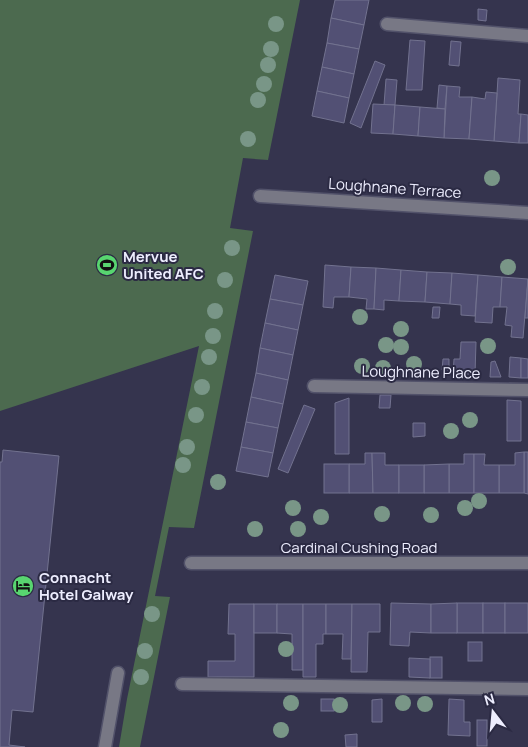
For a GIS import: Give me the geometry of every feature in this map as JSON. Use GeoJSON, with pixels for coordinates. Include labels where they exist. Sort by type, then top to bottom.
{"type":"FeatureCollection","features":[{"type":"Feature","properties":{"kind":"street"},"geometry":{"type":"LineString","coordinates":[[387,24],[528,36]]}},
{"type":"Feature","properties":{"kind":"street","name":"Loughnane Terrace"},"geometry":{"type":"LineString","coordinates":[[260,196],[528,213]]}},
{"type":"Feature","properties":{"kind":"street","name":"Loughnane Place"},"geometry":{"type":"LineString","coordinates":[[314,386],[528,390]]}},
{"type":"Feature","properties":{"kind":"street","name":"Cardinal Cushing Road"},"geometry":{"type":"LineString","coordinates":[[191,563],[528,563]]}},
{"type":"Feature","properties":{"kind":"street"},"geometry":{"type":"LineString","coordinates":[[105,747],[118,673]]}},
{"type":"Feature","properties":{"kind":"street"},"geometry":{"type":"LineString","coordinates":[[182,684],[528,689]]}},
{"type":"Feature","properties":{"kind":"green space","name":"Mervue United AFC"},"geometry":{"type":"Polygon","coordinates":[[[0,0],[300,0],[268,160],[243,158],[230,228],[253,231],[194,528],[169,527],[155,596],[170,597],[140,747],[119,747],[127,699],[199,346],[0,411],[0,0]]]}},
{"type":"Feature","properties":{"kind":"building"},"geometry":{"type":"Polygon","coordinates":[[[335,0],[369,0],[364,25],[331,18],[335,0]]]}},
{"type":"Feature","properties":{"kind":"building"},"geometry":{"type":"Polygon","coordinates":[[[478,9],[487,10],[486,21],[478,20],[478,9]]]}},
{"type":"Feature","properties":{"kind":"building"},"geometry":{"type":"Polygon","coordinates":[[[331,18],[364,25],[359,49],[327,43],[331,18]]]}},
{"type":"Feature","properties":{"kind":"building"},"geometry":{"type":"Polygon","coordinates":[[[410,40],[425,41],[422,90],[406,90],[410,40]]]}},
{"type":"Feature","properties":{"kind":"building"},"geometry":{"type":"Polygon","coordinates":[[[451,41],[461,42],[459,66],[449,65],[451,41]]]}},
{"type":"Feature","properties":{"kind":"building"},"geometry":{"type":"Polygon","coordinates":[[[327,43],[359,49],[354,74],[322,67],[327,43]]]}},
{"type":"Feature","properties":{"kind":"building"},"geometry":{"type":"Polygon","coordinates":[[[375,61],[385,65],[361,128],[350,123],[375,61]]]}},
{"type":"Feature","properties":{"kind":"building"},"geometry":{"type":"Polygon","coordinates":[[[322,67],[354,74],[349,98],[317,91],[322,67]]]}},
{"type":"Feature","properties":{"kind":"building"},"geometry":{"type":"Polygon","coordinates":[[[498,78],[520,80],[518,114],[521,114],[519,143],[494,141],[498,78]]]}},
{"type":"Feature","properties":{"kind":"building"},"geometry":{"type":"Polygon","coordinates":[[[386,79],[397,80],[395,105],[384,105],[386,79]]]}},
{"type":"Feature","properties":{"kind":"building"},"geometry":{"type":"Polygon","coordinates":[[[439,85],[447,86],[445,109],[437,108],[439,85]]]}},
{"type":"Feature","properties":{"kind":"building"},"geometry":{"type":"Polygon","coordinates":[[[447,86],[460,87],[459,97],[472,97],[469,139],[444,138],[447,86]]]}},
{"type":"Feature","properties":{"kind":"building"},"geometry":{"type":"Polygon","coordinates":[[[317,91],[349,98],[344,123],[312,116],[317,91]]]}},
{"type":"Feature","properties":{"kind":"building"},"geometry":{"type":"Polygon","coordinates":[[[486,92],[497,93],[494,141],[469,139],[472,97],[485,99],[486,92]]]}},
{"type":"Feature","properties":{"kind":"building"},"geometry":{"type":"Polygon","coordinates":[[[373,104],[395,105],[393,134],[371,133],[373,104]]]}},
{"type":"Feature","properties":{"kind":"building"},"geometry":{"type":"Polygon","coordinates":[[[395,105],[420,107],[418,136],[393,134],[395,105]]]}},
{"type":"Feature","properties":{"kind":"building"},"geometry":{"type":"Polygon","coordinates":[[[420,107],[445,109],[444,138],[418,136],[420,107]]]}},
{"type":"Feature","properties":{"kind":"building"},"geometry":{"type":"Polygon","coordinates":[[[521,114],[528,115],[528,143],[519,143],[521,114]]]}},
{"type":"Feature","properties":{"kind":"building"},"geometry":{"type":"Polygon","coordinates":[[[325,265],[351,267],[349,297],[334,297],[333,308],[323,307],[325,265]]]}},
{"type":"Feature","properties":{"kind":"building"},"geometry":{"type":"Polygon","coordinates":[[[351,267],[376,268],[374,309],[366,309],[367,299],[349,297],[351,267]]]}},
{"type":"Feature","properties":{"kind":"building"},"geometry":{"type":"Polygon","coordinates":[[[376,268],[401,270],[399,301],[384,300],[384,310],[374,309],[376,268]]]}},
{"type":"Feature","properties":{"kind":"building"},"geometry":{"type":"Polygon","coordinates":[[[401,270],[427,272],[425,302],[399,301],[401,270]]]}},
{"type":"Feature","properties":{"kind":"building"},"geometry":{"type":"Polygon","coordinates":[[[427,272],[452,273],[450,304],[425,302],[427,272]]]}},
{"type":"Feature","properties":{"kind":"building"},"geometry":{"type":"Polygon","coordinates":[[[452,273],[478,275],[475,316],[461,315],[461,305],[450,304],[452,273]]]}},
{"type":"Feature","properties":{"kind":"building"},"geometry":{"type":"Polygon","coordinates":[[[275,275],[308,281],[303,305],[270,299],[275,275]]]}},
{"type":"Feature","properties":{"kind":"building"},"geometry":{"type":"Polygon","coordinates":[[[478,275],[502,277],[500,307],[493,307],[492,323],[475,322],[478,275]]]}},
{"type":"Feature","properties":{"kind":"building"},"geometry":{"type":"Polygon","coordinates":[[[502,277],[528,279],[523,338],[511,337],[512,326],[505,325],[507,307],[500,307],[502,277]]]}},
{"type":"Feature","properties":{"kind":"building"},"geometry":{"type":"Polygon","coordinates":[[[528,279],[528,318],[525,318],[528,279]]]}},
{"type":"Feature","properties":{"kind":"building"},"geometry":{"type":"Polygon","coordinates":[[[270,299],[303,305],[298,330],[265,323],[270,299]]]}},
{"type":"Feature","properties":{"kind":"building"},"geometry":{"type":"Polygon","coordinates":[[[433,307],[440,307],[439,318],[432,318],[433,307]]]}},
{"type":"Feature","properties":{"kind":"building"},"geometry":{"type":"Polygon","coordinates":[[[265,323],[298,330],[293,355],[260,348],[265,323]]]}},
{"type":"Feature","properties":{"kind":"building"},"geometry":{"type":"Polygon","coordinates":[[[461,342],[476,342],[475,374],[453,374],[454,359],[460,359],[461,342]]]}},
{"type":"Feature","properties":{"kind":"building"},"geometry":{"type":"Polygon","coordinates":[[[260,348],[293,355],[288,380],[256,373],[260,348]]]}},
{"type":"Feature","properties":{"kind":"building"},"geometry":{"type":"Polygon","coordinates":[[[510,357],[521,358],[521,378],[509,377],[510,357]]]}},
{"type":"Feature","properties":{"kind":"building"},"geometry":{"type":"Polygon","coordinates":[[[521,358],[528,359],[528,378],[521,378],[521,358]]]}},
{"type":"Feature","properties":{"kind":"building"},"geometry":{"type":"Polygon","coordinates":[[[443,359],[449,359],[449,370],[442,370],[443,359]]]}},
{"type":"Feature","properties":{"kind":"building"},"geometry":{"type":"Polygon","coordinates":[[[495,361],[501,377],[490,377],[491,362],[495,361]]]}},
{"type":"Feature","properties":{"kind":"building"},"geometry":{"type":"Polygon","coordinates":[[[256,373],[288,380],[283,404],[251,397],[256,373]]]}},
{"type":"Feature","properties":{"kind":"building"},"geometry":{"type":"Polygon","coordinates":[[[380,395],[391,395],[390,408],[379,408],[380,395]]]}},
{"type":"Feature","properties":{"kind":"building"},"geometry":{"type":"Polygon","coordinates":[[[251,397],[283,404],[278,428],[246,422],[251,397]]]}},
{"type":"Feature","properties":{"kind":"building"},"geometry":{"type":"Polygon","coordinates":[[[349,398],[349,454],[335,454],[335,403],[349,398]]]}},
{"type":"Feature","properties":{"kind":"building"},"geometry":{"type":"Polygon","coordinates":[[[507,400],[521,401],[521,441],[507,441],[507,400]]]}},
{"type":"Feature","properties":{"kind":"building"},"geometry":{"type":"Polygon","coordinates":[[[304,405],[315,409],[288,473],[278,469],[304,405]]]}},
{"type":"Feature","properties":{"kind":"building"},"geometry":{"type":"Polygon","coordinates":[[[246,422],[278,428],[273,453],[241,447],[246,422]]]}},
{"type":"Feature","properties":{"kind":"building"},"geometry":{"type":"Polygon","coordinates":[[[413,423],[425,423],[425,436],[413,437],[413,423]]]}},
{"type":"Feature","properties":{"kind":"building"},"geometry":{"type":"Polygon","coordinates":[[[241,447],[273,453],[268,477],[236,471],[241,447]]]}},
{"type":"Feature","properties":{"kind":"building","name":"Connacht Hotel Galway"},"geometry":{"type":"Polygon","coordinates":[[[3,450],[59,456],[33,712],[12,710],[9,745],[25,747],[0,747],[0,462],[2,462],[3,450]]]}},
{"type":"Feature","properties":{"kind":"building"},"geometry":{"type":"Polygon","coordinates":[[[524,452],[528,452],[528,494],[524,493],[524,452]]]}},
{"type":"Feature","properties":{"kind":"building"},"geometry":{"type":"Polygon","coordinates":[[[524,452],[524,493],[499,493],[499,465],[515,465],[515,453],[524,452]]]}},
{"type":"Feature","properties":{"kind":"building"},"geometry":{"type":"Polygon","coordinates":[[[365,453],[372,453],[373,493],[349,493],[349,464],[365,464],[365,453]]]}},
{"type":"Feature","properties":{"kind":"building"},"geometry":{"type":"Polygon","coordinates":[[[372,453],[385,453],[385,465],[399,465],[399,493],[373,493],[372,453]]]}},
{"type":"Feature","properties":{"kind":"building"},"geometry":{"type":"Polygon","coordinates":[[[464,454],[474,454],[474,493],[449,493],[449,464],[464,464],[464,454]]]}},
{"type":"Feature","properties":{"kind":"building"},"geometry":{"type":"Polygon","coordinates":[[[474,454],[485,454],[484,465],[499,465],[499,493],[474,493],[474,454]]]}},
{"type":"Feature","properties":{"kind":"building"},"geometry":{"type":"Polygon","coordinates":[[[324,464],[349,464],[349,493],[324,493],[324,464]]]}},
{"type":"Feature","properties":{"kind":"building"},"geometry":{"type":"Polygon","coordinates":[[[449,464],[449,493],[424,493],[424,465],[449,464]]]}},
{"type":"Feature","properties":{"kind":"building"},"geometry":{"type":"Polygon","coordinates":[[[399,465],[424,465],[424,493],[399,493],[399,465]]]}},
{"type":"Feature","properties":{"kind":"building"},"geometry":{"type":"Polygon","coordinates":[[[391,603],[431,604],[431,633],[410,632],[409,646],[390,645],[391,603]]]}},
{"type":"Feature","properties":{"kind":"building"},"geometry":{"type":"Polygon","coordinates":[[[457,603],[483,603],[483,633],[457,633],[457,603]]]}},
{"type":"Feature","properties":{"kind":"building"},"geometry":{"type":"Polygon","coordinates":[[[457,603],[457,633],[431,633],[431,604],[457,603]]]}},
{"type":"Feature","properties":{"kind":"building"},"geometry":{"type":"Polygon","coordinates":[[[483,603],[505,603],[505,633],[483,633],[483,603]]]}},
{"type":"Feature","properties":{"kind":"building"},"geometry":{"type":"Polygon","coordinates":[[[505,603],[528,603],[528,633],[505,633],[505,603]]]}},
{"type":"Feature","properties":{"kind":"building"},"geometry":{"type":"Polygon","coordinates":[[[229,604],[254,604],[254,677],[208,677],[208,661],[235,661],[235,634],[228,634],[229,604]]]}},
{"type":"Feature","properties":{"kind":"building"},"geometry":{"type":"Polygon","coordinates":[[[254,604],[277,604],[277,633],[254,633],[254,604]]]}},
{"type":"Feature","properties":{"kind":"building"},"geometry":{"type":"Polygon","coordinates":[[[277,604],[303,604],[303,670],[292,670],[292,634],[277,633],[277,604]]]}},
{"type":"Feature","properties":{"kind":"building"},"geometry":{"type":"Polygon","coordinates":[[[303,604],[326,604],[326,634],[323,634],[323,644],[316,644],[316,677],[303,677],[303,604]]]}},
{"type":"Feature","properties":{"kind":"building"},"geometry":{"type":"Polygon","coordinates":[[[326,604],[352,604],[351,659],[342,659],[343,634],[326,634],[326,604]]]}},
{"type":"Feature","properties":{"kind":"building"},"geometry":{"type":"Polygon","coordinates":[[[352,604],[380,604],[380,632],[368,632],[367,672],[351,672],[352,604]]]}},
{"type":"Feature","properties":{"kind":"building"},"geometry":{"type":"Polygon","coordinates":[[[468,642],[482,642],[482,661],[468,661],[468,642]]]}},
{"type":"Feature","properties":{"kind":"building"},"geometry":{"type":"Polygon","coordinates":[[[430,657],[442,657],[442,678],[430,678],[430,657]]]}},
{"type":"Feature","properties":{"kind":"building"},"geometry":{"type":"Polygon","coordinates":[[[409,658],[430,659],[430,678],[409,677],[409,658]]]}},
{"type":"Feature","properties":{"kind":"building"},"geometry":{"type":"Polygon","coordinates":[[[321,699],[334,699],[334,711],[321,711],[321,699]]]}},
{"type":"Feature","properties":{"kind":"building"},"geometry":{"type":"Polygon","coordinates":[[[382,699],[382,722],[372,722],[372,700],[382,699]]]}},
{"type":"Feature","properties":{"kind":"building"},"geometry":{"type":"Polygon","coordinates":[[[449,699],[464,700],[464,722],[470,722],[470,736],[448,735],[449,699]]]}},
{"type":"Feature","properties":{"kind":"building"},"geometry":{"type":"Polygon","coordinates":[[[477,720],[487,720],[487,746],[477,746],[477,720]]]}},
{"type":"Feature","properties":{"kind":"building"},"geometry":{"type":"Polygon","coordinates":[[[357,734],[357,747],[346,747],[345,735],[357,734]]]}},
{"type":"Feature","properties":{"kind":"place","name":"Mervue United AFC"},"geometry":{"type":"Point","coordinates":[107,265]}},
{"type":"Feature","properties":{"kind":"place","name":"Connacht Hotel Galway"},"geometry":{"type":"Point","coordinates":[23,586]}}]}
